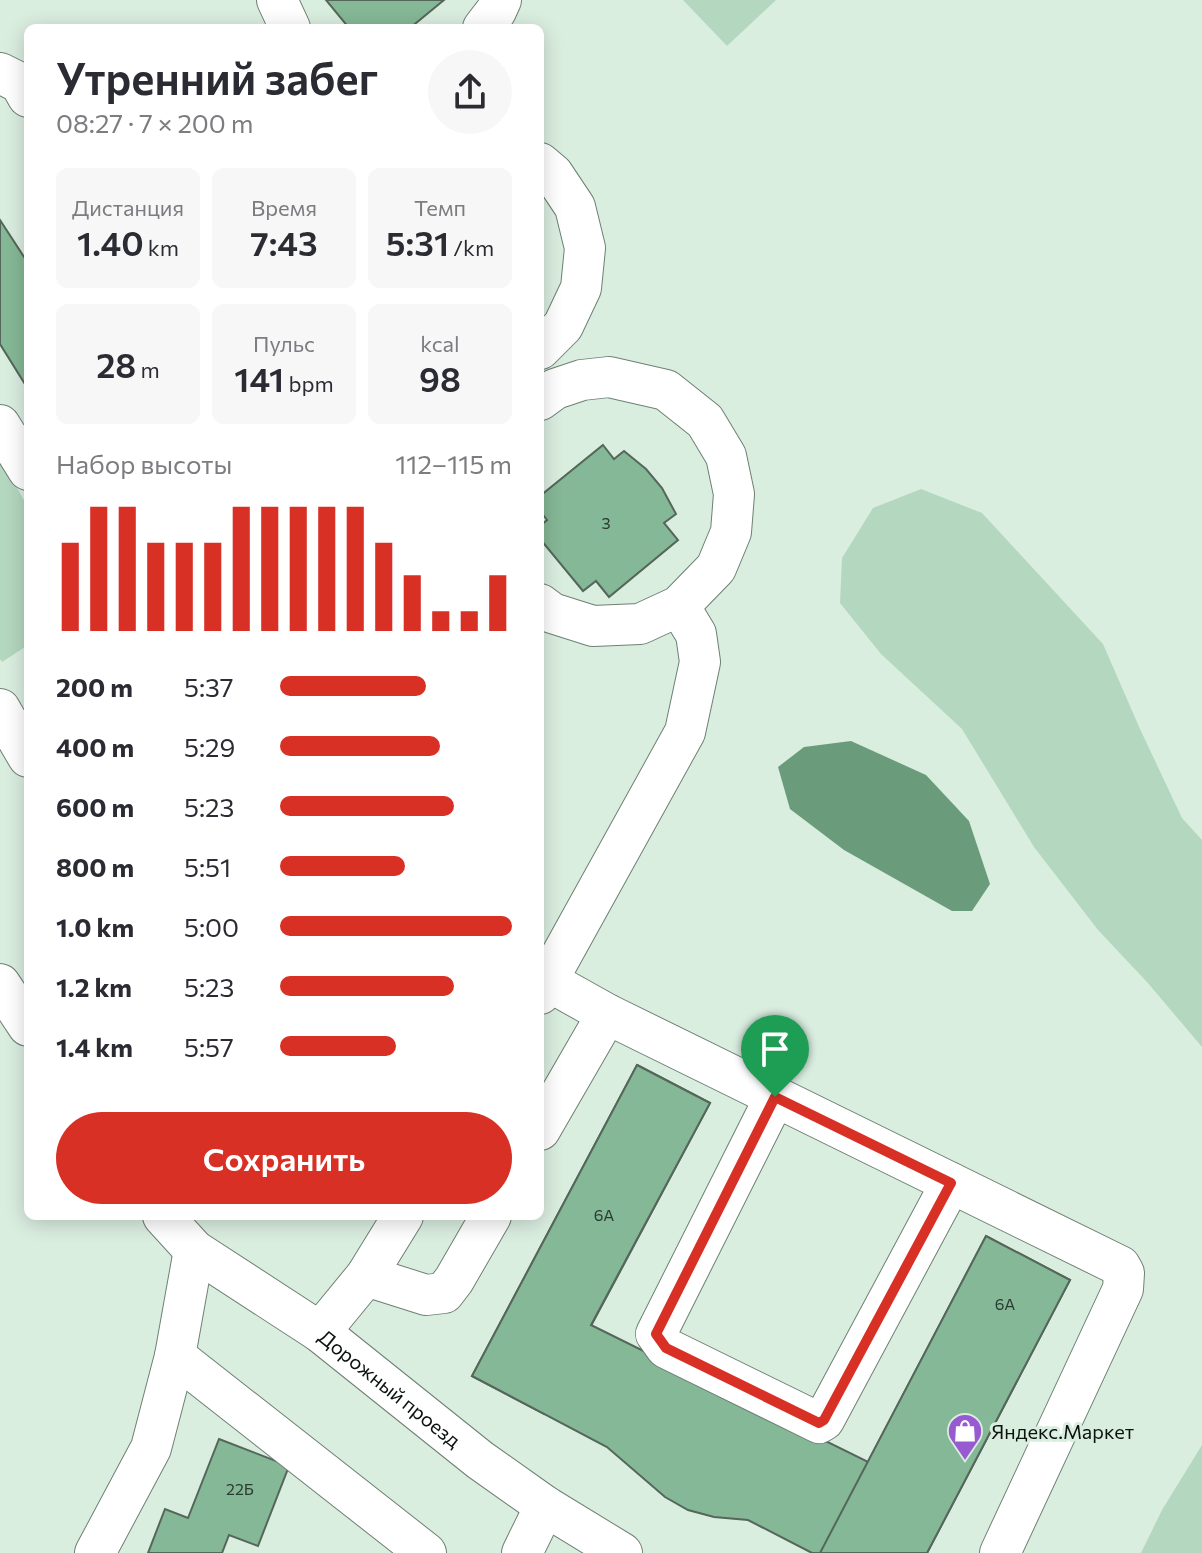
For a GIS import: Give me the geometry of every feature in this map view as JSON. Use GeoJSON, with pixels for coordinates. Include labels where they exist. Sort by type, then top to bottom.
{"type":"FeatureCollection","features":[{"type":"Feature","properties":{"kind":"street"},"geometry":{"type":"LineString","coordinates":[[277,0],[288,24]]}},
{"type":"Feature","properties":{"kind":"street"},"geometry":{"type":"LineString","coordinates":[[486,24],[501,0]]}},
{"type":"Feature","properties":{"kind":"street"},"geometry":{"type":"LineString","coordinates":[[0,73],[20,83],[24,90]]}},
{"type":"Feature","properties":{"kind":"street"},"geometry":{"type":"LineString","coordinates":[[544,166],[553,174],[575,207],[585,248],[581,288],[563,326],[544,345]]}},
{"type":"Feature","properties":{"kind":"street"},"geometry":{"type":"LineString","coordinates":[[544,607],[552,613],[593,626],[640,624],[679,606],[716,568],[731,532],[734,494],[726,456],[705,421],[666,390],[609,377],[545,385]]}},
{"type":"Feature","properties":{"kind":"street"},"geometry":{"type":"LineString","coordinates":[[0,425],[24,464]]}},
{"type":"Feature","properties":{"kind":"street"},"geometry":{"type":"LineString","coordinates":[[544,979],[685,732],[700,662],[696,634],[679,606]]}},
{"type":"Feature","properties":{"kind":"street"},"geometry":{"type":"LineString","coordinates":[[544,982],[1120,1266],[1124,1273],[1123,1289],[1000,1553]]}},
{"type":"Feature","properties":{"kind":"street"},"geometry":{"type":"LineString","coordinates":[[0,984],[24,1020]]}},
{"type":"Feature","properties":{"kind":"street"},"geometry":{"type":"LineString","coordinates":[[544,1123],[607,1014]]}},
{"type":"Feature","properties":{"kind":"street"},"geometry":{"type":"LineString","coordinates":[[775,1097],[656,1334],[666,1348],[791,1410],[819,1423],[824,1420],[951,1183]]}},
{"type":"Feature","properties":{"kind":"street","name":"Дорожный проезд"},"geometry":{"type":"LineString","coordinates":[[167,1220],[194,1250],[320,1332],[480,1460],[545,1506],[622,1553]]}},
{"type":"Feature","properties":{"kind":"street"},"geometry":{"type":"LineString","coordinates":[[320,1332],[366,1276],[401,1220]]}},
{"type":"Feature","properties":{"kind":"street"},"geometry":{"type":"LineString","coordinates":[[366,1276],[426,1295],[444,1293],[489,1220]]}},
{"type":"Feature","properties":{"kind":"street"},"geometry":{"type":"LineString","coordinates":[[95,1553],[151,1448],[175,1356],[194,1250]]}},
{"type":"Feature","properties":{"kind":"street"},"geometry":{"type":"LineString","coordinates":[[175,1356],[426,1553]]}},
{"type":"Feature","properties":{"kind":"street"},"geometry":{"type":"LineString","coordinates":[[522,1553],[545,1506]]}},
{"type":"Feature","properties":{"kind":"shaded area"},"geometry":{"type":"Polygon","coordinates":[[[683,0],[776,0],[727,46],[683,0]]]}},
{"type":"Feature","properties":{"kind":"shaded area"},"geometry":{"type":"Polygon","coordinates":[[[0,459],[24,500],[24,648],[2,662],[0,459]]]}},
{"type":"Feature","properties":{"kind":"shaded area"},"geometry":{"type":"Polygon","coordinates":[[[921,489],[982,513],[1103,644],[1182,818],[1202,840],[1202,1047],[1098,930],[1034,847],[962,729],[881,654],[840,603],[842,558],[873,508],[921,489]]]}},
{"type":"Feature","properties":{"kind":"shaded area"},"geometry":{"type":"Polygon","coordinates":[[[851,741],[926,775],[969,821],[990,884],[972,911],[952,911],[844,850],[790,809],[778,767],[804,747],[851,741]]]}},
{"type":"Feature","properties":{"kind":"shaded area"},"geometry":{"type":"Polygon","coordinates":[[[1202,1445],[1202,1553],[1141,1553],[1162,1510],[1202,1445]]]}},
{"type":"Feature","properties":{"kind":"building"},"geometry":{"type":"Polygon","coordinates":[[[326,0],[444,0],[415,24],[346,24],[326,0]]]}},
{"type":"Feature","properties":{"kind":"building"},"geometry":{"type":"Polygon","coordinates":[[[0,220],[24,257],[24,383],[0,344],[0,220]]]}},
{"type":"Feature","properties":{"kind":"building"},"geometry":{"type":"Polygon","coordinates":[[[603,445],[614,459],[624,451],[646,469],[662,488],[676,514],[664,523],[678,540],[609,597],[596,581],[583,591],[544,544],[544,523],[547,520],[544,516],[544,493],[603,445]]]}},
{"type":"Feature","properties":{"kind":"building"},"geometry":{"type":"Polygon","coordinates":[[[637,1065],[710,1103],[544,1414],[472,1376],[637,1065]]]}},
{"type":"Feature","properties":{"kind":"building"},"geometry":{"type":"Polygon","coordinates":[[[637,1065],[710,1103],[591,1325],[868,1462],[986,1236],[1070,1280],[927,1553],[812,1553],[748,1520],[714,1517],[688,1510],[665,1497],[607,1447],[472,1376],[637,1065]]]}},
{"type":"Feature","properties":{"kind":"building"},"geometry":{"type":"Polygon","coordinates":[[[986,1236],[1070,1280],[927,1553],[820,1553],[986,1236]]]}},
{"type":"Feature","properties":{"kind":"building"},"geometry":{"type":"Polygon","coordinates":[[[219,1439],[289,1466],[258,1546],[229,1535],[222,1553],[148,1553],[165,1509],[188,1518],[219,1439]]]}},
{"type":"Feature","properties":{"kind":"place","name":"Яндекс.Маркет"},"geometry":{"type":"Point","coordinates":[965,1462]}},
{"type":"Feature","properties":{"kind":"route"},"geometry":{"type":"LineString","coordinates":[[775,1097],[951,1183],[824,1420],[819,1423],[666,1348],[656,1334],[775,1097]]}}]}
